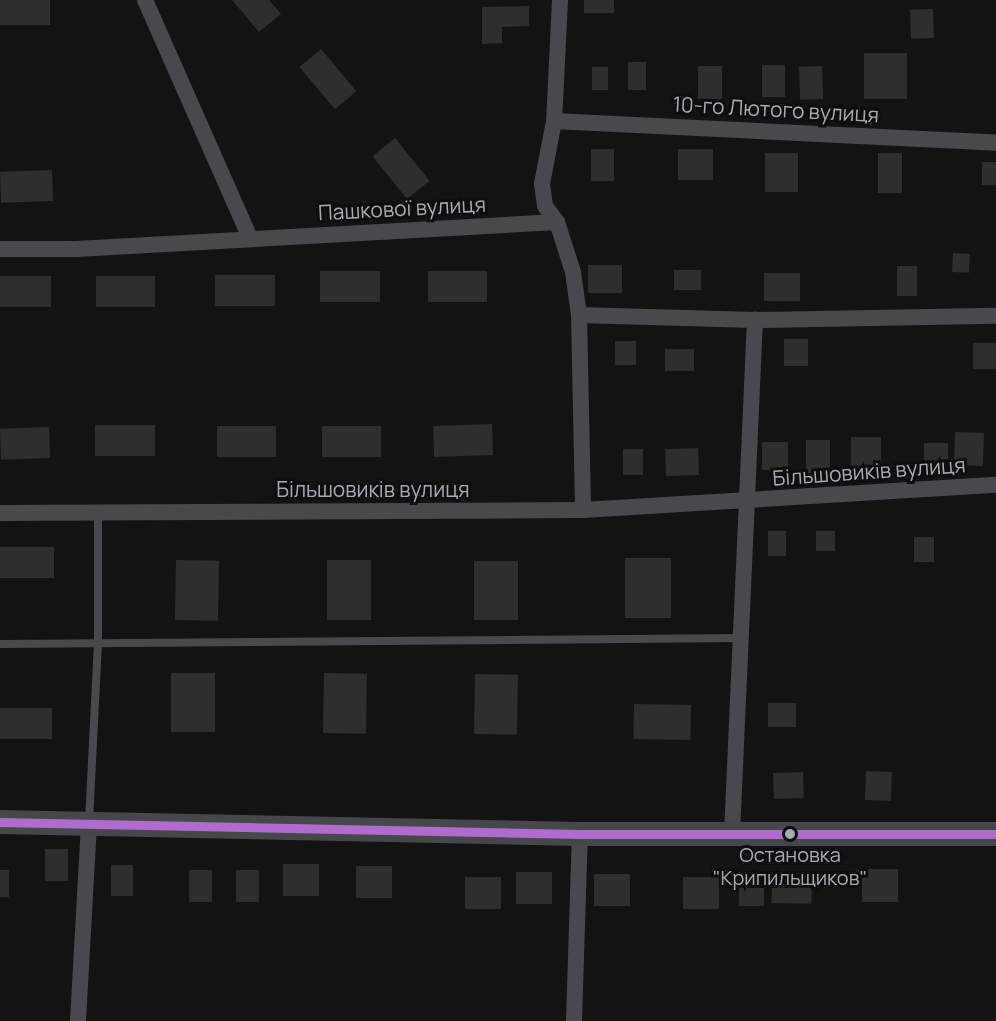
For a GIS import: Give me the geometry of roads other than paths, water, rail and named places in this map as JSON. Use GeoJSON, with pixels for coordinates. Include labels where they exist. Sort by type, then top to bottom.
{"type":"FeatureCollection","features":[{"type":"Feature","properties":{"kind":"street"},"geometry":{"type":"LineString","coordinates":[[145,0],[250,238]]}},
{"type":"Feature","properties":{"kind":"street"},"geometry":{"type":"LineString","coordinates":[[560,0],[554,121],[542,184],[545,206],[556,222],[573,272],[579,315],[583,510]]}},
{"type":"Feature","properties":{"kind":"street","name":"10-го Лютого вулиця"},"geometry":{"type":"LineString","coordinates":[[554,121],[996,143]]}},
{"type":"Feature","properties":{"kind":"street","name":"Пашкової вулиця"},"geometry":{"type":"LineString","coordinates":[[0,249],[76,249],[556,222]]}},
{"type":"Feature","properties":{"kind":"street"},"geometry":{"type":"LineString","coordinates":[[579,315],[755,320],[996,316]]}},
{"type":"Feature","properties":{"kind":"street","name":"Більшовиків вулиця"},"geometry":{"type":"LineString","coordinates":[[732,834],[755,320]]}},
{"type":"Feature","properties":{"kind":"street","name":"Більшовиків вулиця"},"geometry":{"type":"LineString","coordinates":[[0,513],[583,510],[746,502],[996,485]]}},
{"type":"Feature","properties":{"kind":"street"},"geometry":{"type":"LineString","coordinates":[[0,822],[580,834],[996,834]]}},
{"type":"Feature","properties":{"kind":"street"},"geometry":{"type":"LineString","coordinates":[[78,1021],[89,824]]}},
{"type":"Feature","properties":{"kind":"street"},"geometry":{"type":"LineString","coordinates":[[574,1021],[580,834]]}},
{"type":"Feature","properties":{"kind":"lane"},"geometry":{"type":"LineString","coordinates":[[89,824],[98,642],[98,513]]}},
{"type":"Feature","properties":{"kind":"lane"},"geometry":{"type":"LineString","coordinates":[[0,644],[741,638]]}},
{"type":"Feature","properties":{"kind":"place","name":"Остановка \"Крипильщиков\""},"geometry":{"type":"Point","coordinates":[790,834]}}]}
